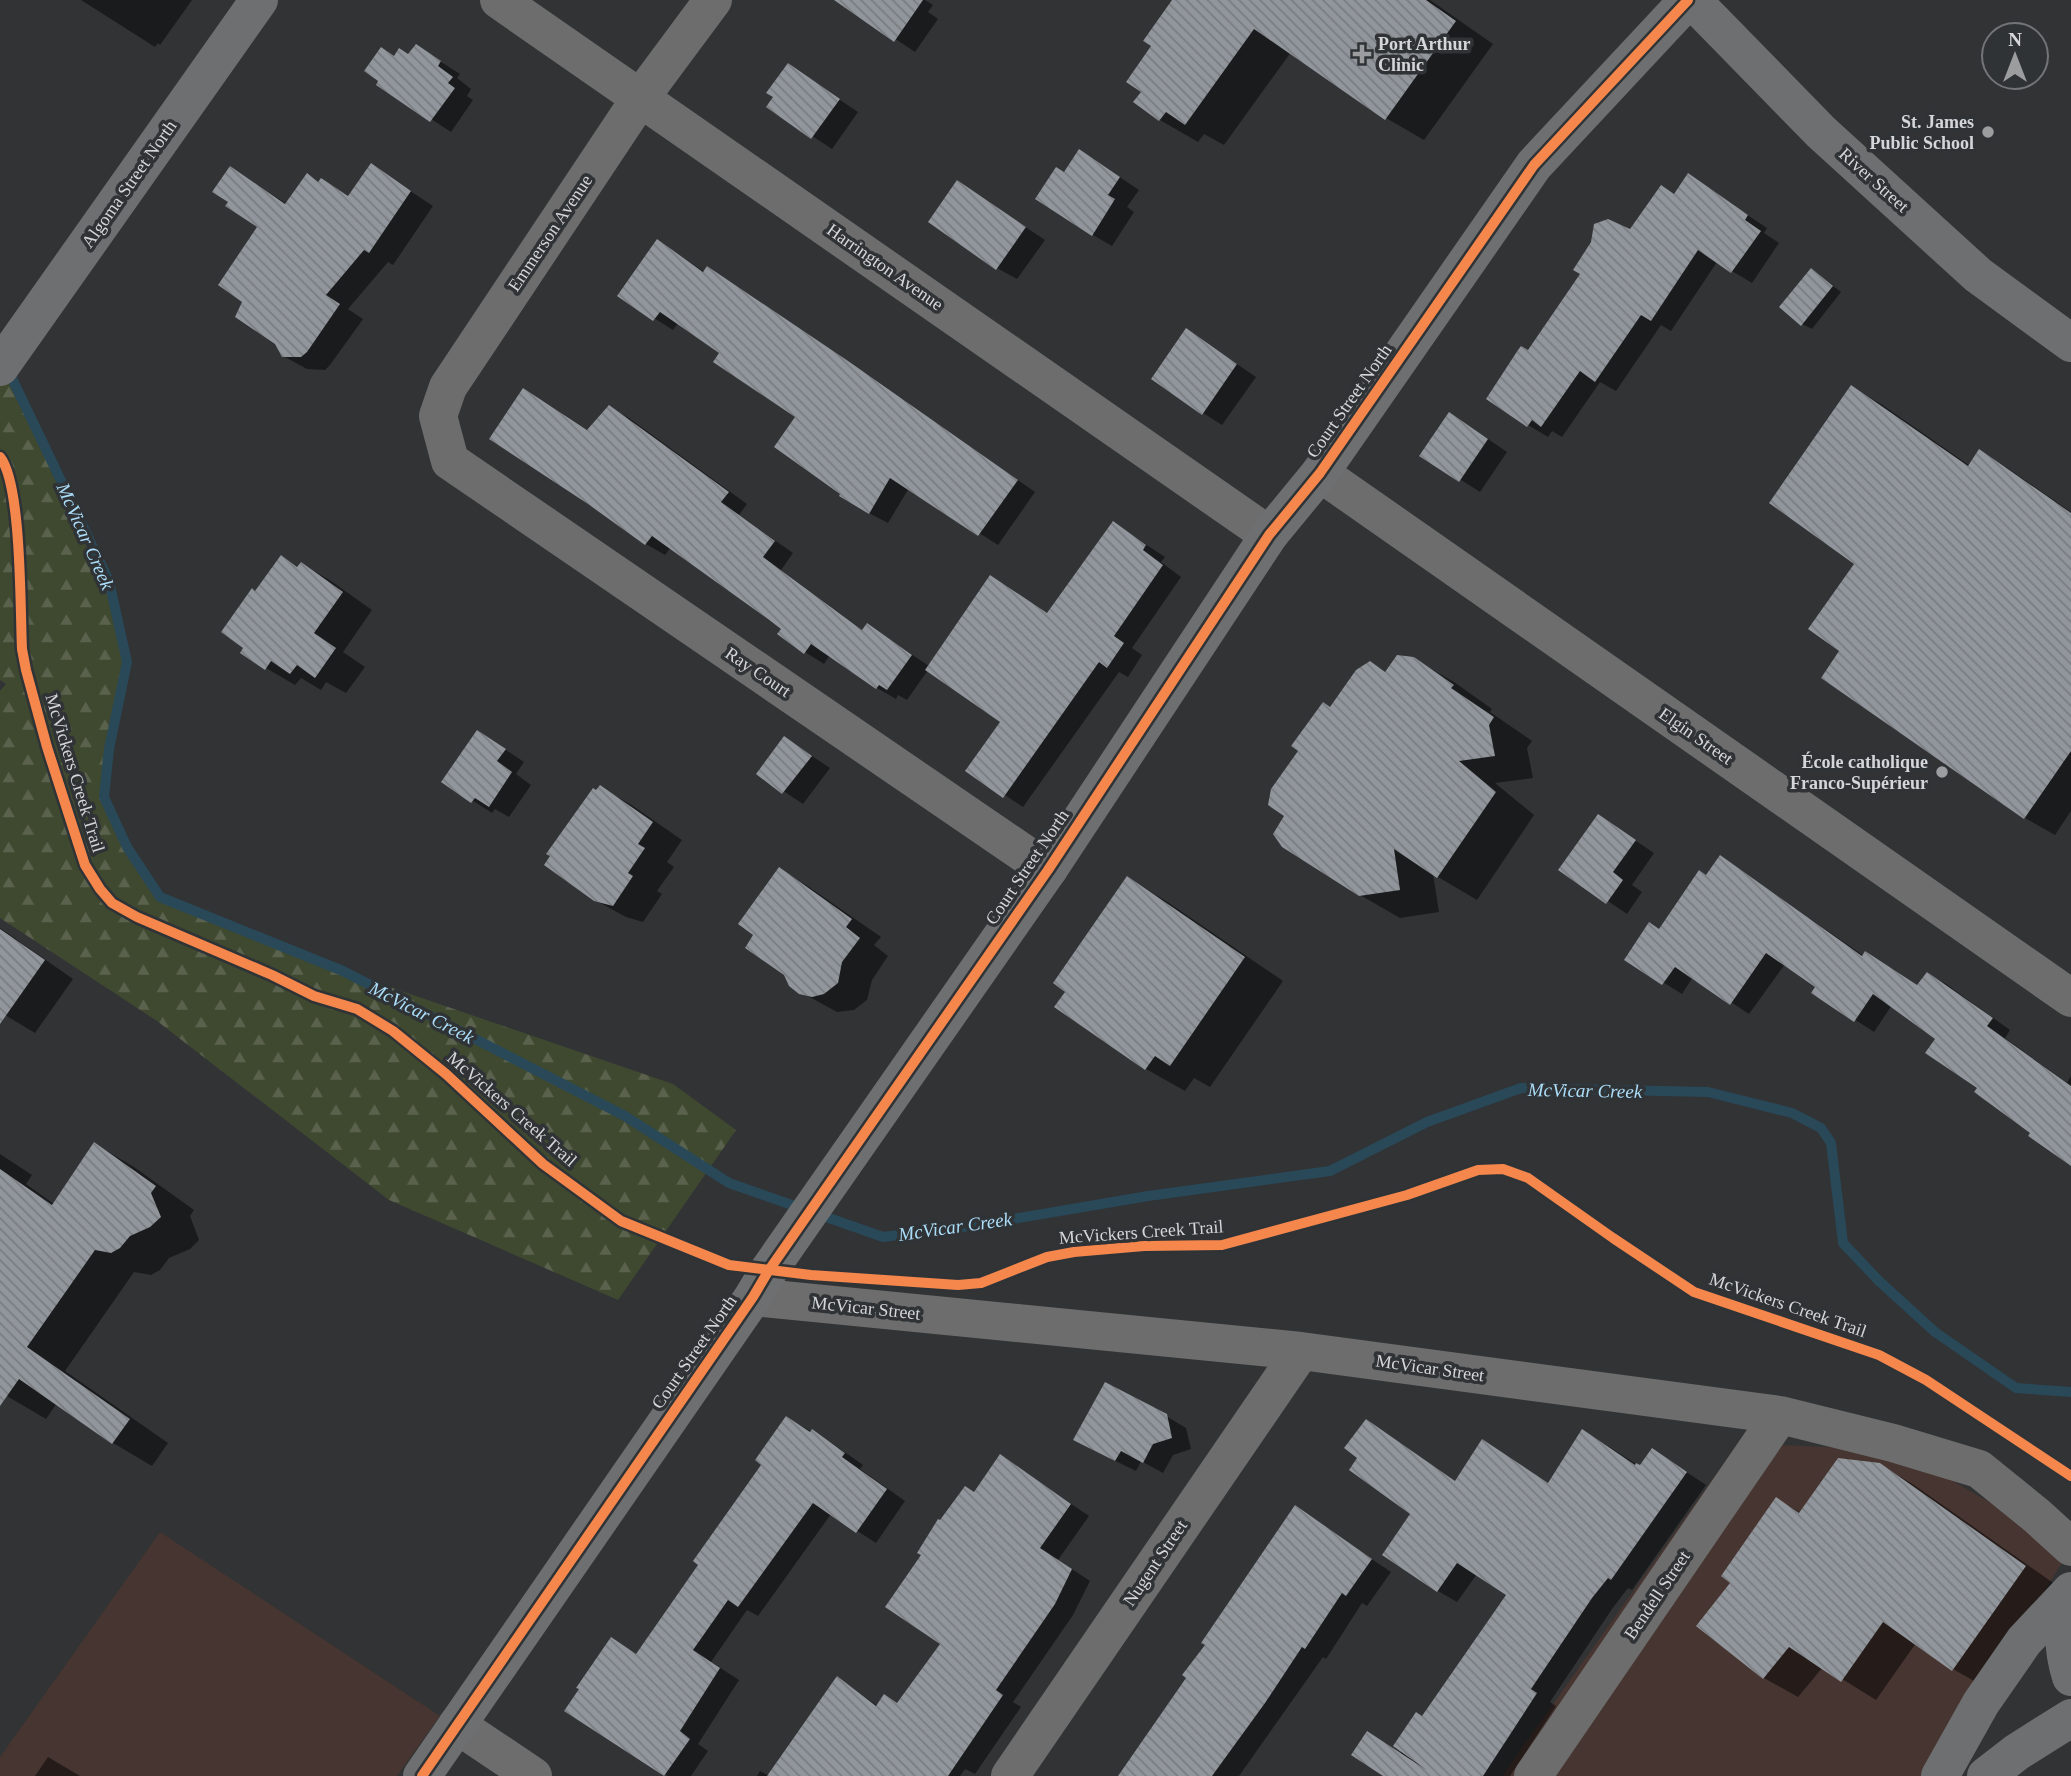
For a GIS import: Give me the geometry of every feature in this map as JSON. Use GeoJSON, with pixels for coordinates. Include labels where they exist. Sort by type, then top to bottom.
{"type":"FeatureCollection","features":[{"type":"Feature","properties":{"kind":"street","name":"Algoma Street North"},"geometry":{"type":"LineString","coordinates":[[0,368],[259,0]]}},
{"type":"Feature","properties":{"kind":"street","name":"Harrington Avenue"},"geometry":{"type":"LineString","coordinates":[[499,0],[1269,535]]}},
{"type":"Feature","properties":{"kind":"street","name":"Emmerson Avenue"},"geometry":{"type":"LineString","coordinates":[[468,474],[450,461],[438,416],[448,387],[641,97],[713,0]]}},
{"type":"Feature","properties":{"kind":"street","name":"River Street"},"geometry":{"type":"LineString","coordinates":[[1690,0],[1821,132],[1978,275],[2071,343]]}},
{"type":"Feature","properties":{"kind":"street","name":"Court Street North"},"geometry":{"type":"LineString","coordinates":[[422,1776],[769,1270],[1048,870],[1269,535],[1320,473],[1534,165],[1690,0]]}},
{"type":"Feature","properties":{"kind":"street","name":"Elgin Street"},"geometry":{"type":"LineString","coordinates":[[1320,473],[2071,998]]}},
{"type":"Feature","properties":{"kind":"street","name":"Ray Court"},"geometry":{"type":"LineString","coordinates":[[468,474],[1048,870]]}},
{"type":"Feature","properties":{"kind":"street","name":"McVicar Street"},"geometry":{"type":"LineString","coordinates":[[753,1297],[1301,1351],[1780,1415],[1893,1443],[1979,1469],[2071,1547]]}},
{"type":"Feature","properties":{"kind":"street","name":"Nugent Street"},"geometry":{"type":"LineString","coordinates":[[1010,1776],[1301,1351]]}},
{"type":"Feature","properties":{"kind":"street","name":"Bendell Street"},"geometry":{"type":"LineString","coordinates":[[1533,1776],[1780,1415]]}},
{"type":"Feature","properties":{"kind":"street"},"geometry":{"type":"LineString","coordinates":[[1940,1776],[1981,1703],[2024,1641],[2071,1591]]}},
{"type":"Feature","properties":{"kind":"street"},"geometry":{"type":"LineString","coordinates":[[2071,1600],[2063,1636],[2071,1677]]}},
{"type":"Feature","properties":{"kind":"street"},"geometry":{"type":"LineString","coordinates":[[1986,1776],[2017,1752],[2071,1718]]}},
{"type":"Feature","properties":{"kind":"street"},"geometry":{"type":"LineString","coordinates":[[457,1725],[533,1776]]}},
{"type":"Feature","properties":{"kind":"shaded area"},"geometry":{"type":"Polygon","coordinates":[[[1738,1443],[1847,1448],[1939,1473],[2071,1549],[1933,1767],[1959,1776],[1502,1776],[1738,1443]]]}},
{"type":"Feature","properties":{"kind":"shaded area"},"geometry":{"type":"Polygon","coordinates":[[[160,1532],[440,1716],[397,1776],[0,1776],[0,1757],[160,1532]]]}},
{"type":"Feature","properties":{"kind":"green space"},"geometry":{"type":"Polygon","coordinates":[[[0,353],[109,581],[127,662],[109,749],[104,797],[127,847],[160,897],[343,971],[673,1084],[736,1130],[618,1300],[389,1200],[157,1021],[0,918],[0,691],[6,684],[0,680],[0,353]]]}},
{"type":"Feature","properties":{"kind":"building"},"geometry":{"type":"Polygon","coordinates":[[[834,0],[923,0],[894,42],[834,0]]]}},
{"type":"Feature","properties":{"kind":"building","name":"Port Arthur Clinic"},"geometry":{"type":"Polygon","coordinates":[[[1172,0],[1426,0],[1456,21],[1385,120],[1254,29],[1185,125],[1166,112],[1159,121],[1133,102],[1141,92],[1126,82],[1151,46],[1143,41],[1172,0]]]}},
{"type":"Feature","properties":{"kind":"building"},"geometry":{"type":"Polygon","coordinates":[[[416,44],[441,61],[438,66],[453,77],[448,83],[455,88],[430,122],[376,85],[378,81],[364,71],[381,47],[394,56],[399,48],[408,54],[416,44]]]}},
{"type":"Feature","properties":{"kind":"building"},"geometry":{"type":"Polygon","coordinates":[[[788,63],[840,99],[811,139],[766,107],[773,97],[766,93],[788,63]]]}},
{"type":"Feature","properties":{"kind":"building"},"geometry":{"type":"Polygon","coordinates":[[[1079,149],[1120,177],[1108,195],[1115,199],[1092,236],[1035,199],[1056,167],[1064,172],[1079,149]]]}},
{"type":"Feature","properties":{"kind":"building"},"geometry":{"type":"Polygon","coordinates":[[[371,163],[411,191],[369,253],[364,250],[326,295],[340,304],[307,352],[301,357],[282,357],[275,344],[235,317],[242,302],[218,285],[257,227],[225,206],[228,202],[212,192],[230,166],[285,204],[307,173],[318,182],[321,178],[348,196],[371,163]]]}},
{"type":"Feature","properties":{"kind":"building"},"geometry":{"type":"Polygon","coordinates":[[[1688,173],[1748,215],[1745,220],[1761,231],[1731,273],[1698,250],[1651,321],[1641,315],[1595,382],[1580,371],[1541,427],[1532,420],[1527,427],[1486,399],[1521,346],[1528,350],[1580,274],[1573,270],[1591,242],[1594,224],[1608,219],[1630,229],[1661,185],[1674,194],[1688,173]]]}},
{"type":"Feature","properties":{"kind":"building"},"geometry":{"type":"Polygon","coordinates":[[[957,180],[1026,227],[996,270],[928,222],[957,180]]]}},
{"type":"Feature","properties":{"kind":"building"},"geometry":{"type":"Polygon","coordinates":[[[657,239],[703,272],[707,266],[1018,480],[978,536],[890,478],[869,514],[839,496],[840,494],[774,447],[795,417],[713,362],[719,353],[660,312],[653,321],[617,296],[657,239]]]}},
{"type":"Feature","properties":{"kind":"building"},"geometry":{"type":"Polygon","coordinates":[[[1811,268],[1833,286],[1801,326],[1779,307],[1811,268]]]}},
{"type":"Feature","properties":{"kind":"building"},"geometry":{"type":"Polygon","coordinates":[[[1186,328],[1237,364],[1202,415],[1151,379],[1186,328]]]}},
{"type":"Feature","properties":{"kind":"building"},"geometry":{"type":"Polygon","coordinates":[[[1851,385],[1968,466],[1979,449],[2071,513],[2071,751],[2024,819],[1821,678],[1839,651],[1808,629],[1854,564],[1769,503],[1851,385]]]}},
{"type":"Feature","properties":{"kind":"building"},"geometry":{"type":"Polygon","coordinates":[[[523,388],[587,430],[609,405],[729,492],[721,502],[775,541],[763,557],[862,630],[867,623],[912,655],[887,690],[879,685],[876,689],[811,644],[804,654],[777,634],[781,629],[652,536],[645,545],[489,439],[523,388]]]}},
{"type":"Feature","properties":{"kind":"building"},"geometry":{"type":"Polygon","coordinates":[[[1449,412],[1488,439],[1459,482],[1419,456],[1449,412]]]}},
{"type":"Feature","properties":{"kind":"building"},"geometry":{"type":"Polygon","coordinates":[[[1113,521],[1146,545],[1143,550],[1163,565],[1114,636],[1124,643],[1107,668],[1099,662],[1003,798],[965,771],[1000,722],[925,670],[990,575],[1047,613],[1113,521]]]}},
{"type":"Feature","properties":{"kind":"building"},"geometry":{"type":"Polygon","coordinates":[[[281,555],[297,567],[301,562],[343,592],[314,633],[336,648],[315,678],[297,665],[290,674],[271,661],[265,670],[240,653],[243,648],[221,632],[252,588],[255,591],[281,555]]]}},
{"type":"Feature","properties":{"kind":"building"},"geometry":{"type":"Polygon","coordinates":[[[1397,655],[1414,657],[1454,685],[1451,688],[1494,717],[1489,725],[1495,756],[1459,761],[1496,792],[1437,878],[1394,849],[1400,890],[1359,896],[1282,847],[1273,834],[1284,816],[1268,805],[1271,789],[1298,751],[1291,746],[1323,702],[1330,707],[1356,670],[1370,661],[1385,672],[1397,655]]]}},
{"type":"Feature","properties":{"kind":"building"},"geometry":{"type":"Polygon","coordinates":[[[477,730],[506,749],[497,761],[512,772],[489,807],[475,798],[471,803],[441,782],[477,730]]]}},
{"type":"Feature","properties":{"kind":"building"},"geometry":{"type":"Polygon","coordinates":[[[784,736],[812,756],[782,794],[756,774],[784,736]]]}},
{"type":"Feature","properties":{"kind":"building"},"geometry":{"type":"Polygon","coordinates":[[[600,785],[653,822],[638,844],[645,848],[628,873],[633,876],[613,906],[594,901],[544,865],[550,856],[546,854],[593,788],[596,790],[600,785]]]}},
{"type":"Feature","properties":{"kind":"building"},"geometry":{"type":"Polygon","coordinates":[[[1598,814],[1636,840],[1613,872],[1623,880],[1606,904],[1558,870],[1598,814]]]}},
{"type":"Feature","properties":{"kind":"building"},"geometry":{"type":"Polygon","coordinates":[[[1720,855],[1862,956],[1865,951],[1917,985],[1927,972],[1993,1018],[1987,1026],[2071,1086],[2071,1166],[2028,1136],[2030,1133],[1974,1092],[1977,1088],[1925,1053],[1935,1039],[1873,994],[1854,1022],[1811,993],[1815,987],[1766,953],[1730,1005],[1675,967],[1662,985],[1624,960],[1649,922],[1659,929],[1699,870],[1706,875],[1720,855]]]}},
{"type":"Feature","properties":{"kind":"building"},"geometry":{"type":"Polygon","coordinates":[[[779,867],[852,919],[846,927],[860,938],[842,962],[838,983],[824,994],[812,997],[799,994],[789,986],[784,975],[745,948],[753,935],[738,924],[779,867]]]}},
{"type":"Feature","properties":{"kind":"building"},"geometry":{"type":"Polygon","coordinates":[[[1127,876],[1245,957],[1170,1066],[1155,1056],[1145,1070],[1054,1007],[1065,992],[1053,983],[1127,876]]]}},
{"type":"Feature","properties":{"kind":"building"},"geometry":{"type":"Polygon","coordinates":[[[0,929],[45,960],[0,1024],[0,929]]]}},
{"type":"Feature","properties":{"kind":"building"},"geometry":{"type":"Polygon","coordinates":[[[94,1142],[156,1186],[151,1193],[161,1217],[150,1227],[130,1236],[120,1248],[111,1253],[95,1250],[27,1347],[130,1419],[112,1444],[19,1379],[0,1406],[0,1169],[52,1205],[94,1142]]]}},
{"type":"Feature","properties":{"kind":"building"},"geometry":{"type":"Polygon","coordinates":[[[1105,1382],[1167,1414],[1172,1438],[1153,1444],[1143,1463],[1121,1451],[1115,1461],[1073,1440],[1105,1382]]]}},
{"type":"Feature","properties":{"kind":"building"},"geometry":{"type":"Polygon","coordinates":[[[786,1416],[810,1432],[812,1429],[845,1453],[842,1457],[887,1489],[856,1533],[813,1503],[738,1607],[728,1600],[693,1650],[720,1668],[680,1731],[690,1739],[664,1776],[564,1711],[579,1689],[576,1688],[611,1637],[636,1654],[698,1565],[693,1561],[761,1465],[755,1460],[786,1416]]]}},
{"type":"Feature","properties":{"kind":"building"},"geometry":{"type":"Polygon","coordinates":[[[1366,1419],[1455,1481],[1482,1439],[1548,1483],[1582,1429],[1635,1465],[1640,1465],[1652,1448],[1687,1472],[1611,1580],[1608,1578],[1592,1598],[1531,1689],[1537,1693],[1483,1776],[1383,1776],[1351,1755],[1367,1731],[1428,1771],[1393,1746],[1416,1712],[1422,1716],[1506,1595],[1457,1563],[1437,1592],[1382,1555],[1410,1514],[1349,1470],[1357,1458],[1344,1448],[1366,1419]]]}},
{"type":"Feature","properties":{"kind":"building"},"geometry":{"type":"Polygon","coordinates":[[[1000,1454],[1071,1504],[1040,1548],[1072,1569],[1055,1604],[996,1690],[1003,1695],[948,1776],[767,1776],[837,1676],[876,1706],[884,1694],[897,1703],[940,1644],[885,1607],[921,1555],[917,1553],[938,1519],[940,1520],[965,1486],[974,1492],[1000,1454]]]}},
{"type":"Feature","properties":{"kind":"building"},"geometry":{"type":"Polygon","coordinates":[[[1838,1458],[1880,1463],[2026,1566],[1952,1671],[1883,1622],[1841,1682],[1789,1647],[1763,1679],[1696,1626],[1730,1583],[1721,1576],[1776,1497],[1799,1513],[1838,1458]]]}},
{"type":"Feature","properties":{"kind":"building"},"geometry":{"type":"Polygon","coordinates":[[[1295,1505],[1372,1559],[1346,1596],[1342,1593],[1305,1649],[1302,1647],[1212,1776],[1118,1776],[1186,1678],[1182,1675],[1205,1645],[1201,1643],[1295,1505]]]}},
{"type":"Feature","properties":{"kind":"waterway","name":"McVicar Creek"},"geometry":{"type":"LineString","coordinates":[[7,368],[109,581],[127,662],[109,749],[104,797],[127,847],[160,897],[343,971],[625,1116],[729,1183],[883,1237],[1330,1171],[1427,1122],[1521,1088],[1708,1092],[1792,1113],[1821,1128],[1831,1143],[1843,1243],[1879,1281],[1935,1332],[2016,1388],[2071,1392]]}},
{"type":"Feature","properties":{"kind":"cycle path"},"geometry":{"type":"LineString","coordinates":[[422,1776],[769,1270],[1048,870],[1269,535],[1320,473],[1534,165],[1688,0]]}},
{"type":"Feature","properties":{"kind":"cycle path","name":"McVickers Creek Trail"},"geometry":{"type":"LineString","coordinates":[[0,457],[7,471],[16,519],[22,649],[26,670],[47,747],[85,865],[100,889],[112,903],[137,917],[314,996],[357,1009],[393,1031],[446,1074],[543,1164],[621,1221],[729,1265],[811,1275],[958,1285],[981,1283],[1047,1257],[1074,1252],[1144,1246],[1222,1245],[1407,1195],[1478,1170],[1503,1169],[1528,1178],[1694,1292],[1879,1355],[1926,1380],[2071,1476]]}},
{"type":"Feature","properties":{"kind":"place","name":"Port Arthur Clinic"},"geometry":{"type":"Point","coordinates":[1362,54]}},
{"type":"Feature","properties":{"kind":"place","name":"St. James Public School"},"geometry":{"type":"Point","coordinates":[1988,132]}},
{"type":"Feature","properties":{"kind":"place","name":"École catholique Franco-Supérieur"},"geometry":{"type":"Point","coordinates":[1942,772]}}]}
